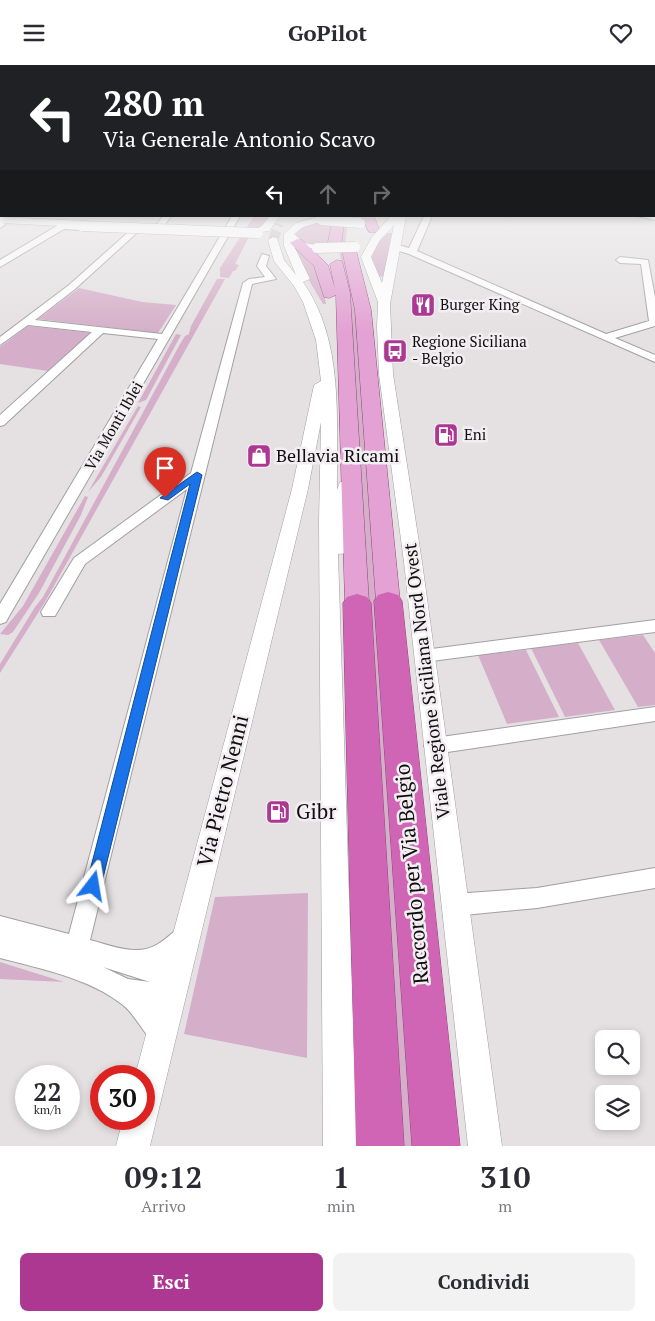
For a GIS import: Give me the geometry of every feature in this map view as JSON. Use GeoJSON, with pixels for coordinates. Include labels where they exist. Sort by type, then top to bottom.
{"type":"FeatureCollection","features":[{"type":"Feature","properties":{"kind":"highway","name":"Raccordo per Via Belgio"},"geometry":{"type":"LineString","coordinates":[[373,602],[380,1146]]}},
{"type":"Feature","properties":{"kind":"highway","name":"Raccordo per Via Belgio"},"geometry":{"type":"LineString","coordinates":[[373,602],[436,1146]]}},
{"type":"Feature","properties":{"kind":"main road"},"geometry":{"type":"LineString","coordinates":[[350,231],[342,293],[351,449],[373,602]]}},
{"type":"Feature","properties":{"kind":"main road"},"geometry":{"type":"LineString","coordinates":[[370,231],[374,234]]}},
{"type":"Feature","properties":{"kind":"main road"},"geometry":{"type":"LineString","coordinates":[[292,239],[319,262],[324,274],[349,409]]}},
{"type":"Feature","properties":{"kind":"main road","name":"Viale Regione Siciliana Nord Ovest"},"geometry":{"type":"LineString","coordinates":[[348,250],[365,268],[374,302],[372,409],[373,602]]}},
{"type":"Feature","properties":{"kind":"street"},"geometry":{"type":"LineString","coordinates":[[0,264],[54,231]]}},
{"type":"Feature","properties":{"kind":"street"},"geometry":{"type":"LineString","coordinates":[[1,341],[72,287],[134,231]]}},
{"type":"Feature","properties":{"kind":"street","name":"Via Monti Iblei"},"geometry":{"type":"LineString","coordinates":[[0,617],[227,231]]}},
{"type":"Feature","properties":{"kind":"street"},"geometry":{"type":"LineString","coordinates":[[259,231],[262,235],[265,256],[316,323]]}},
{"type":"Feature","properties":{"kind":"street"},"geometry":{"type":"LineString","coordinates":[[261,231],[292,239],[317,248],[348,250],[378,231]]}},
{"type":"Feature","properties":{"kind":"street"},"geometry":{"type":"LineString","coordinates":[[292,231],[296,264],[317,305],[330,407],[328,475],[330,655],[340,1146]]}},
{"type":"Feature","properties":{"kind":"street","name":"Viale Regione Siciliana Nord Ovest"},"geometry":{"type":"LineString","coordinates":[[397,231],[384,304],[383,327],[386,374],[424,656],[485,1146]]}},
{"type":"Feature","properties":{"kind":"street"},"geometry":{"type":"LineString","coordinates":[[412,252],[421,231]]}},
{"type":"Feature","properties":{"kind":"street"},"geometry":{"type":"LineString","coordinates":[[273,240],[276,255],[302,290],[322,341]]}},
{"type":"Feature","properties":{"kind":"street"},"geometry":{"type":"LineString","coordinates":[[395,247],[412,252],[655,359]]}},
{"type":"Feature","properties":{"kind":"street"},"geometry":{"type":"LineString","coordinates":[[348,250],[384,304]]}},
{"type":"Feature","properties":{"kind":"street"},"geometry":{"type":"LineString","coordinates":[[76,947],[84,923],[197,475],[248,283],[271,279],[261,266],[265,256]]}},
{"type":"Feature","properties":{"kind":"street"},"geometry":{"type":"LineString","coordinates":[[606,337],[654,323],[645,262],[620,260]]}},
{"type":"Feature","properties":{"kind":"street"},"geometry":{"type":"LineString","coordinates":[[27,322],[165,337]]}},
{"type":"Feature","properties":{"kind":"street"},"geometry":{"type":"LineString","coordinates":[[0,422],[101,330]]}},
{"type":"Feature","properties":{"kind":"street","name":"Via Pietro Nenni"},"geometry":{"type":"LineString","coordinates":[[154,1065],[302,477],[325,358]]}},
{"type":"Feature","properties":{"kind":"street"},"geometry":{"type":"LineString","coordinates":[[330,655],[339,618],[342,512],[351,449]]}},
{"type":"Feature","properties":{"kind":"street","name":"Via Pietro Nenni"},"geometry":{"type":"LineString","coordinates":[[302,477],[310,463],[317,459],[325,462],[328,475]]}},
{"type":"Feature","properties":{"kind":"street"},"geometry":{"type":"LineString","coordinates":[[49,612],[79,561],[197,475]]}},
{"type":"Feature","properties":{"kind":"street"},"geometry":{"type":"LineString","coordinates":[[424,656],[655,626]]}},
{"type":"Feature","properties":{"kind":"street"},"geometry":{"type":"LineString","coordinates":[[434,745],[655,715]]}},
{"type":"Feature","properties":{"kind":"street"},"geometry":{"type":"LineString","coordinates":[[454,905],[537,898],[655,878]]}},
{"type":"Feature","properties":{"kind":"street"},"geometry":{"type":"LineString","coordinates":[[0,927],[131,963],[154,971],[174,985],[161,994],[152,996],[120,990]]}},
{"type":"Feature","properties":{"kind":"street"},"geometry":{"type":"LineString","coordinates":[[131,963],[150,961],[164,955],[177,945],[187,933]]}},
{"type":"Feature","properties":{"kind":"street"},"geometry":{"type":"LineString","coordinates":[[0,947],[60,963],[120,990],[145,1009],[162,1034]]}},
{"type":"Feature","properties":{"kind":"street"},"geometry":{"type":"LineString","coordinates":[[133,1146],[137,1130]]}},
{"type":"Feature","properties":{"kind":"shaded area"},"geometry":{"type":"Polygon","coordinates":[[[244,231],[252,231],[235,264],[239,265],[229,278],[220,277],[220,268],[244,231]]]}},
{"type":"Feature","properties":{"kind":"shaded area"},"geometry":{"type":"Polygon","coordinates":[[[298,231],[330,231],[327,247],[306,243],[295,236],[298,231]]]}},
{"type":"Feature","properties":{"kind":"shaded area"},"geometry":{"type":"Polygon","coordinates":[[[343,231],[347,231],[346,251],[354,286],[421,1146],[400,1146],[348,290],[339,251],[343,231]]]}},
{"type":"Feature","properties":{"kind":"shaded area"},"geometry":{"type":"Polygon","coordinates":[[[387,233],[392,233],[384,277],[378,276],[369,257],[373,248],[387,233]]]}},
{"type":"Feature","properties":{"kind":"shaded area"},"geometry":{"type":"Polygon","coordinates":[[[293,246],[310,256],[323,284],[326,304],[323,304],[301,267],[293,246]]]}},
{"type":"Feature","properties":{"kind":"shaded area"},"geometry":{"type":"Polygon","coordinates":[[[217,279],[225,279],[45,602],[0,673],[0,664],[43,597],[180,344],[185,336],[189,334],[191,326],[217,279]]]}},
{"type":"Feature","properties":{"kind":"shaded area"},"geometry":{"type":"Polygon","coordinates":[[[79,288],[142,302],[176,305],[158,333],[38,319],[79,288]]]}},
{"type":"Feature","properties":{"kind":"shaded area"},"geometry":{"type":"Polygon","coordinates":[[[28,326],[92,333],[48,371],[0,364],[0,347],[28,326]]]}},
{"type":"Feature","properties":{"kind":"shaded area"},"geometry":{"type":"Polygon","coordinates":[[[176,334],[181,335],[146,400],[138,403],[176,334]]]}},
{"type":"Feature","properties":{"kind":"shaded area"},"geometry":{"type":"Polygon","coordinates":[[[138,406],[141,407],[101,477],[88,492],[138,406]]]}},
{"type":"Feature","properties":{"kind":"shaded area"},"geometry":{"type":"Polygon","coordinates":[[[85,496],[88,497],[81,515],[39,593],[13,632],[8,635],[0,634],[23,606],[85,496]]]}},
{"type":"Feature","properties":{"kind":"shaded area"},"geometry":{"type":"Polygon","coordinates":[[[643,635],[655,653],[655,705],[638,707],[599,640],[643,635]]]}},
{"type":"Feature","properties":{"kind":"shaded area"},"geometry":{"type":"Polygon","coordinates":[[[578,643],[615,710],[565,717],[531,648],[578,643]]]}},
{"type":"Feature","properties":{"kind":"shaded area"},"geometry":{"type":"Polygon","coordinates":[[[526,650],[559,717],[507,724],[478,655],[526,650]]]}},
{"type":"Feature","properties":{"kind":"shaded area"},"geometry":{"type":"Polygon","coordinates":[[[308,893],[307,1058],[184,1034],[215,897],[308,893]]]}},
{"type":"Feature","properties":{"kind":"shaded area"},"geometry":{"type":"Polygon","coordinates":[[[0,962],[64,982],[0,979],[0,962]]]}},
{"type":"Feature","properties":{"kind":"tunnel"},"geometry":{"type":"LineString","coordinates":[[273,240],[276,231]]}},
{"type":"Feature","properties":{"kind":"place","name":"Burger King"},"geometry":{"type":"Point","coordinates":[423,305]}},
{"type":"Feature","properties":{"kind":"place","name":"Regione Siciliana - Belgio"},"geometry":{"type":"Point","coordinates":[395,351]}},
{"type":"Feature","properties":{"kind":"place","name":"Eni"},"geometry":{"type":"Point","coordinates":[446,435]}},
{"type":"Feature","properties":{"kind":"place","name":"Bellavia Ricami"},"geometry":{"type":"Point","coordinates":[259,456]}},
{"type":"Feature","properties":{"kind":"place","name":"Gibr"},"geometry":{"type":"Point","coordinates":[278,812]}},
{"type":"Feature","properties":{"kind":"route"},"geometry":{"type":"LineString","coordinates":[[93,886],[197,475],[165,498]]}}]}
